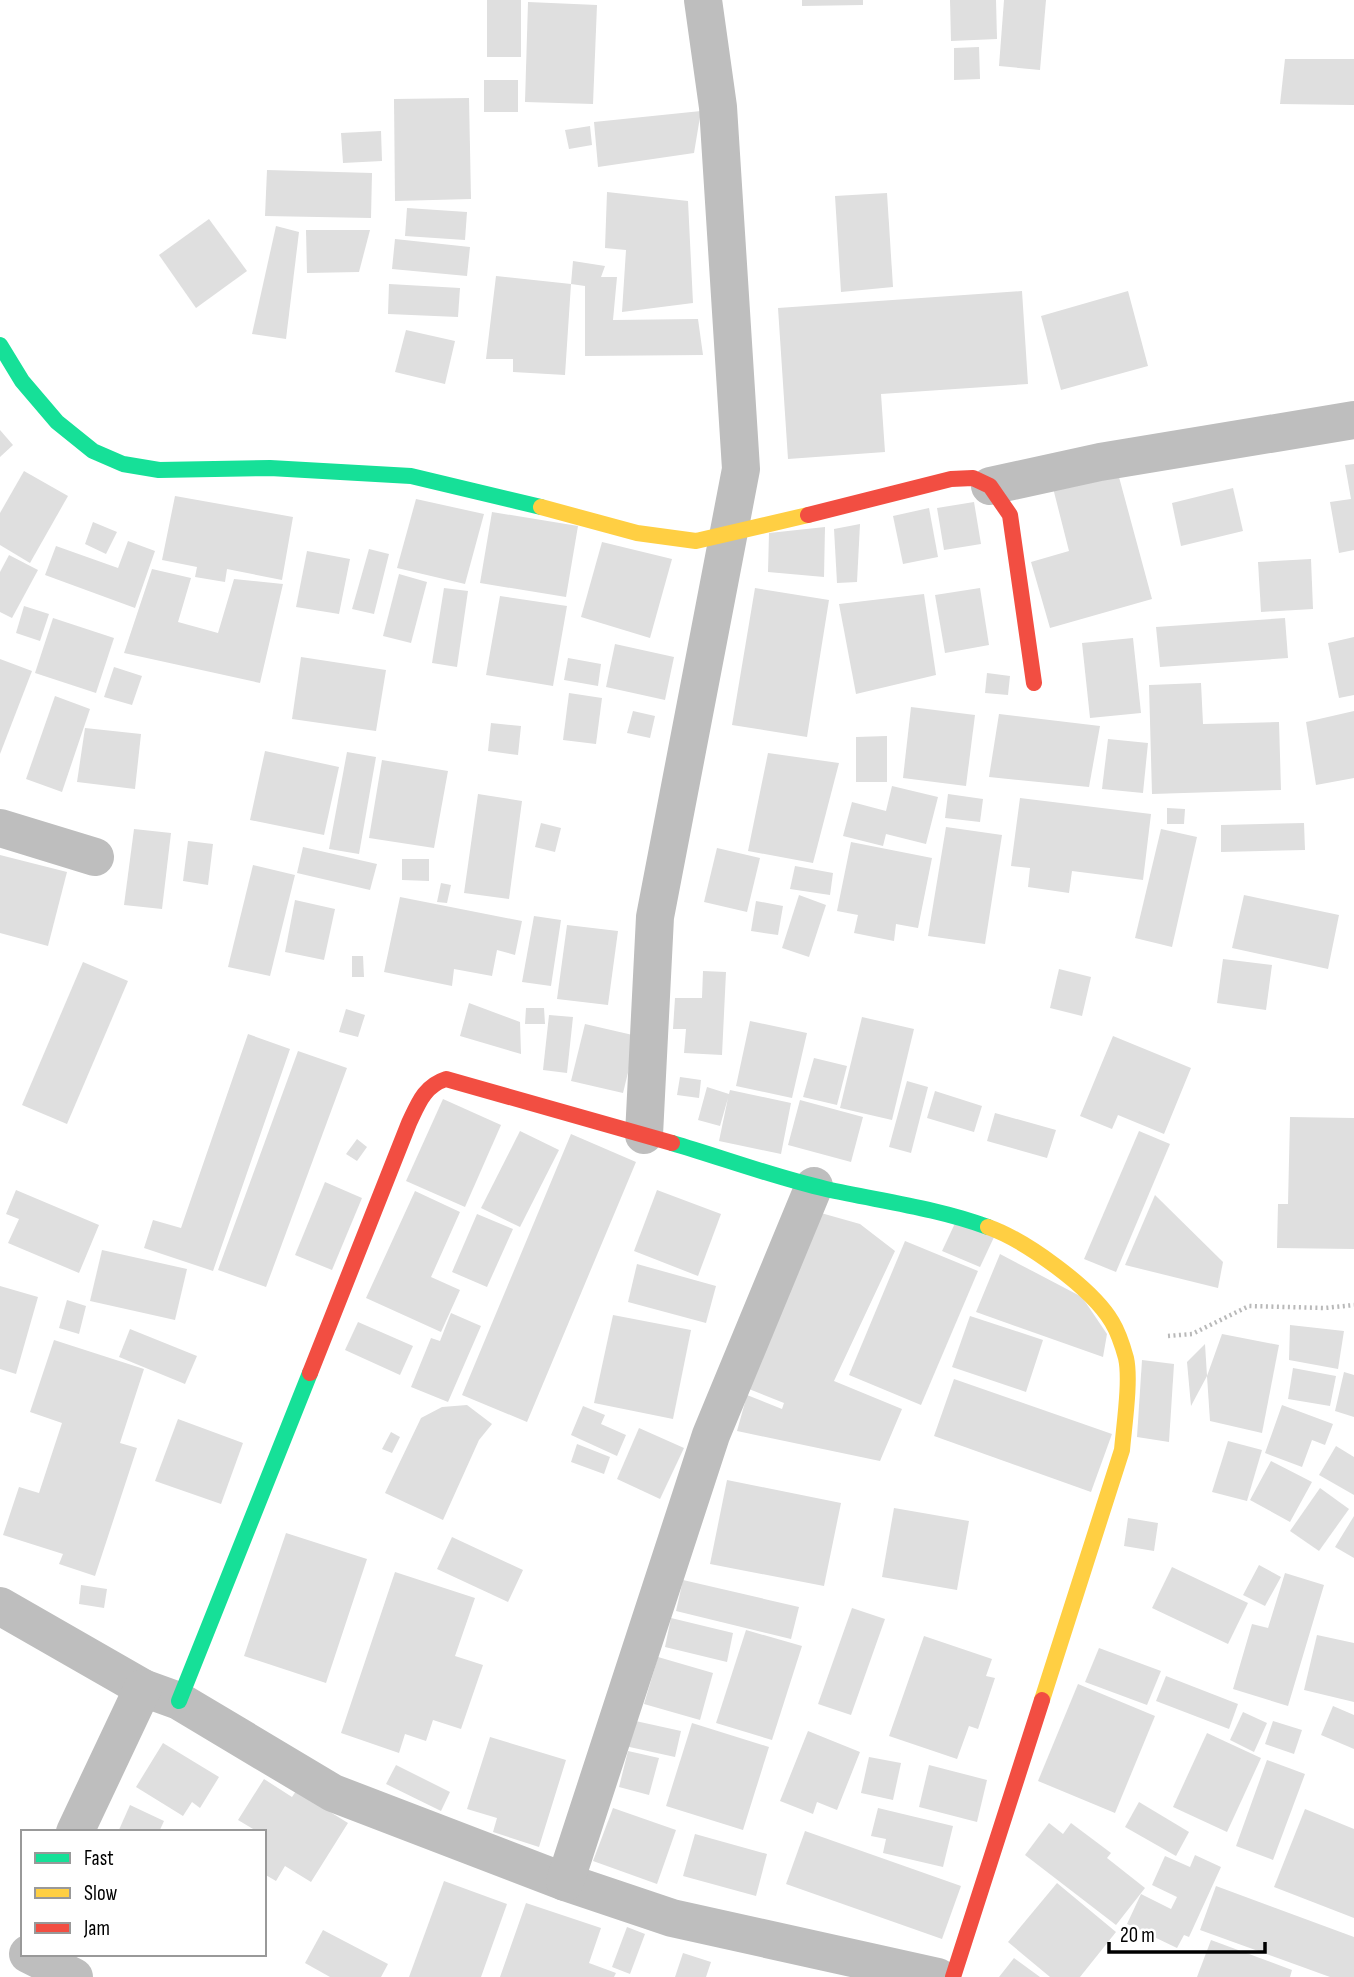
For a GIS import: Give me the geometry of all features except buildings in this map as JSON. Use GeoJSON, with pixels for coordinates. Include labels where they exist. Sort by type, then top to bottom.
{"type":"FeatureCollection","features":[{"type":"Feature","properties":{"kind":"street"},"geometry":{"type":"LineString","coordinates":[[644,1135],[655,917],[741,469],[718,107],[703,0]]}},
{"type":"Feature","properties":{"kind":"street"},"geometry":{"type":"LineString","coordinates":[[0,345],[22,381],[57,422],[93,451],[123,464],[159,470],[270,468],[411,476],[547,508],[637,533],[696,541],[951,479],[974,478],[990,486],[1010,514],[1034,683]]}},
{"type":"Feature","properties":{"kind":"street"},"geometry":{"type":"LineString","coordinates":[[990,486],[1100,462],[1354,420]]}},
{"type":"Feature","properties":{"kind":"street"},"geometry":{"type":"LineString","coordinates":[[0,828],[95,858]]}},
{"type":"Feature","properties":{"kind":"street"},"geometry":{"type":"LineString","coordinates":[[179,1701],[409,1123],[421,1096],[435,1082],[446,1079],[814,1186],[887,1203],[957,1215],[1005,1233],[1055,1266],[1091,1298],[1112,1322],[1126,1359],[1126,1407],[1122,1450],[953,1977]]}},
{"type":"Feature","properties":{"kind":"street"},"geometry":{"type":"LineString","coordinates":[[565,1882],[711,1435],[814,1186]]}},
{"type":"Feature","properties":{"kind":"street"},"geometry":{"type":"LineString","coordinates":[[0,1606],[143,1688],[179,1701],[333,1793],[565,1882],[672,1918],[938,1977]]}},
{"type":"Feature","properties":{"kind":"street"},"geometry":{"type":"LineString","coordinates":[[76,1830],[143,1688]]}},
{"type":"Feature","properties":{"kind":"street"},"geometry":{"type":"LineString","coordinates":[[19,1977],[26,1956]]}},
{"type":"Feature","properties":{"kind":"street"},"geometry":{"type":"LineString","coordinates":[[31,1956],[74,1977]]}},
{"type":"Feature","properties":{"kind":"path"},"geometry":{"type":"LineString","coordinates":[[1118,1339],[1192,1334],[1250,1306],[1325,1308],[1354,1305]]}},
{"type":"Feature","properties":{"kind":"traffic: fast"},"geometry":{"type":"LineString","coordinates":[[0,345],[22,381],[57,422],[93,451],[123,464],[159,470],[270,468],[411,476],[541,507]]}},
{"type":"Feature","properties":{"kind":"traffic: fast"},"geometry":{"type":"LineString","coordinates":[[672,1143],[807,1184],[929,1210],[988,1227]]}},
{"type":"Feature","properties":{"kind":"traffic: fast"},"geometry":{"type":"LineString","coordinates":[[179,1701],[310,1373]]}},
{"type":"Feature","properties":{"kind":"traffic: slow"},"geometry":{"type":"LineString","coordinates":[[541,507],[637,533],[696,541],[808,515]]}},
{"type":"Feature","properties":{"kind":"traffic: slow"},"geometry":{"type":"LineString","coordinates":[[988,1227],[1038,1254],[1074,1280],[1114,1326],[1126,1358],[1127,1390],[1122,1450],[1042,1700]]}},
{"type":"Feature","properties":{"kind":"traffic: jam"},"geometry":{"type":"LineString","coordinates":[[808,515],[951,479],[973,478],[990,486],[1010,515],[1034,683]]}},
{"type":"Feature","properties":{"kind":"traffic: jam"},"geometry":{"type":"LineString","coordinates":[[310,1373],[415,1109],[427,1091],[438,1082],[446,1079],[672,1143]]}},
{"type":"Feature","properties":{"kind":"traffic: jam"},"geometry":{"type":"LineString","coordinates":[[953,1977],[1042,1700]]}}]}
